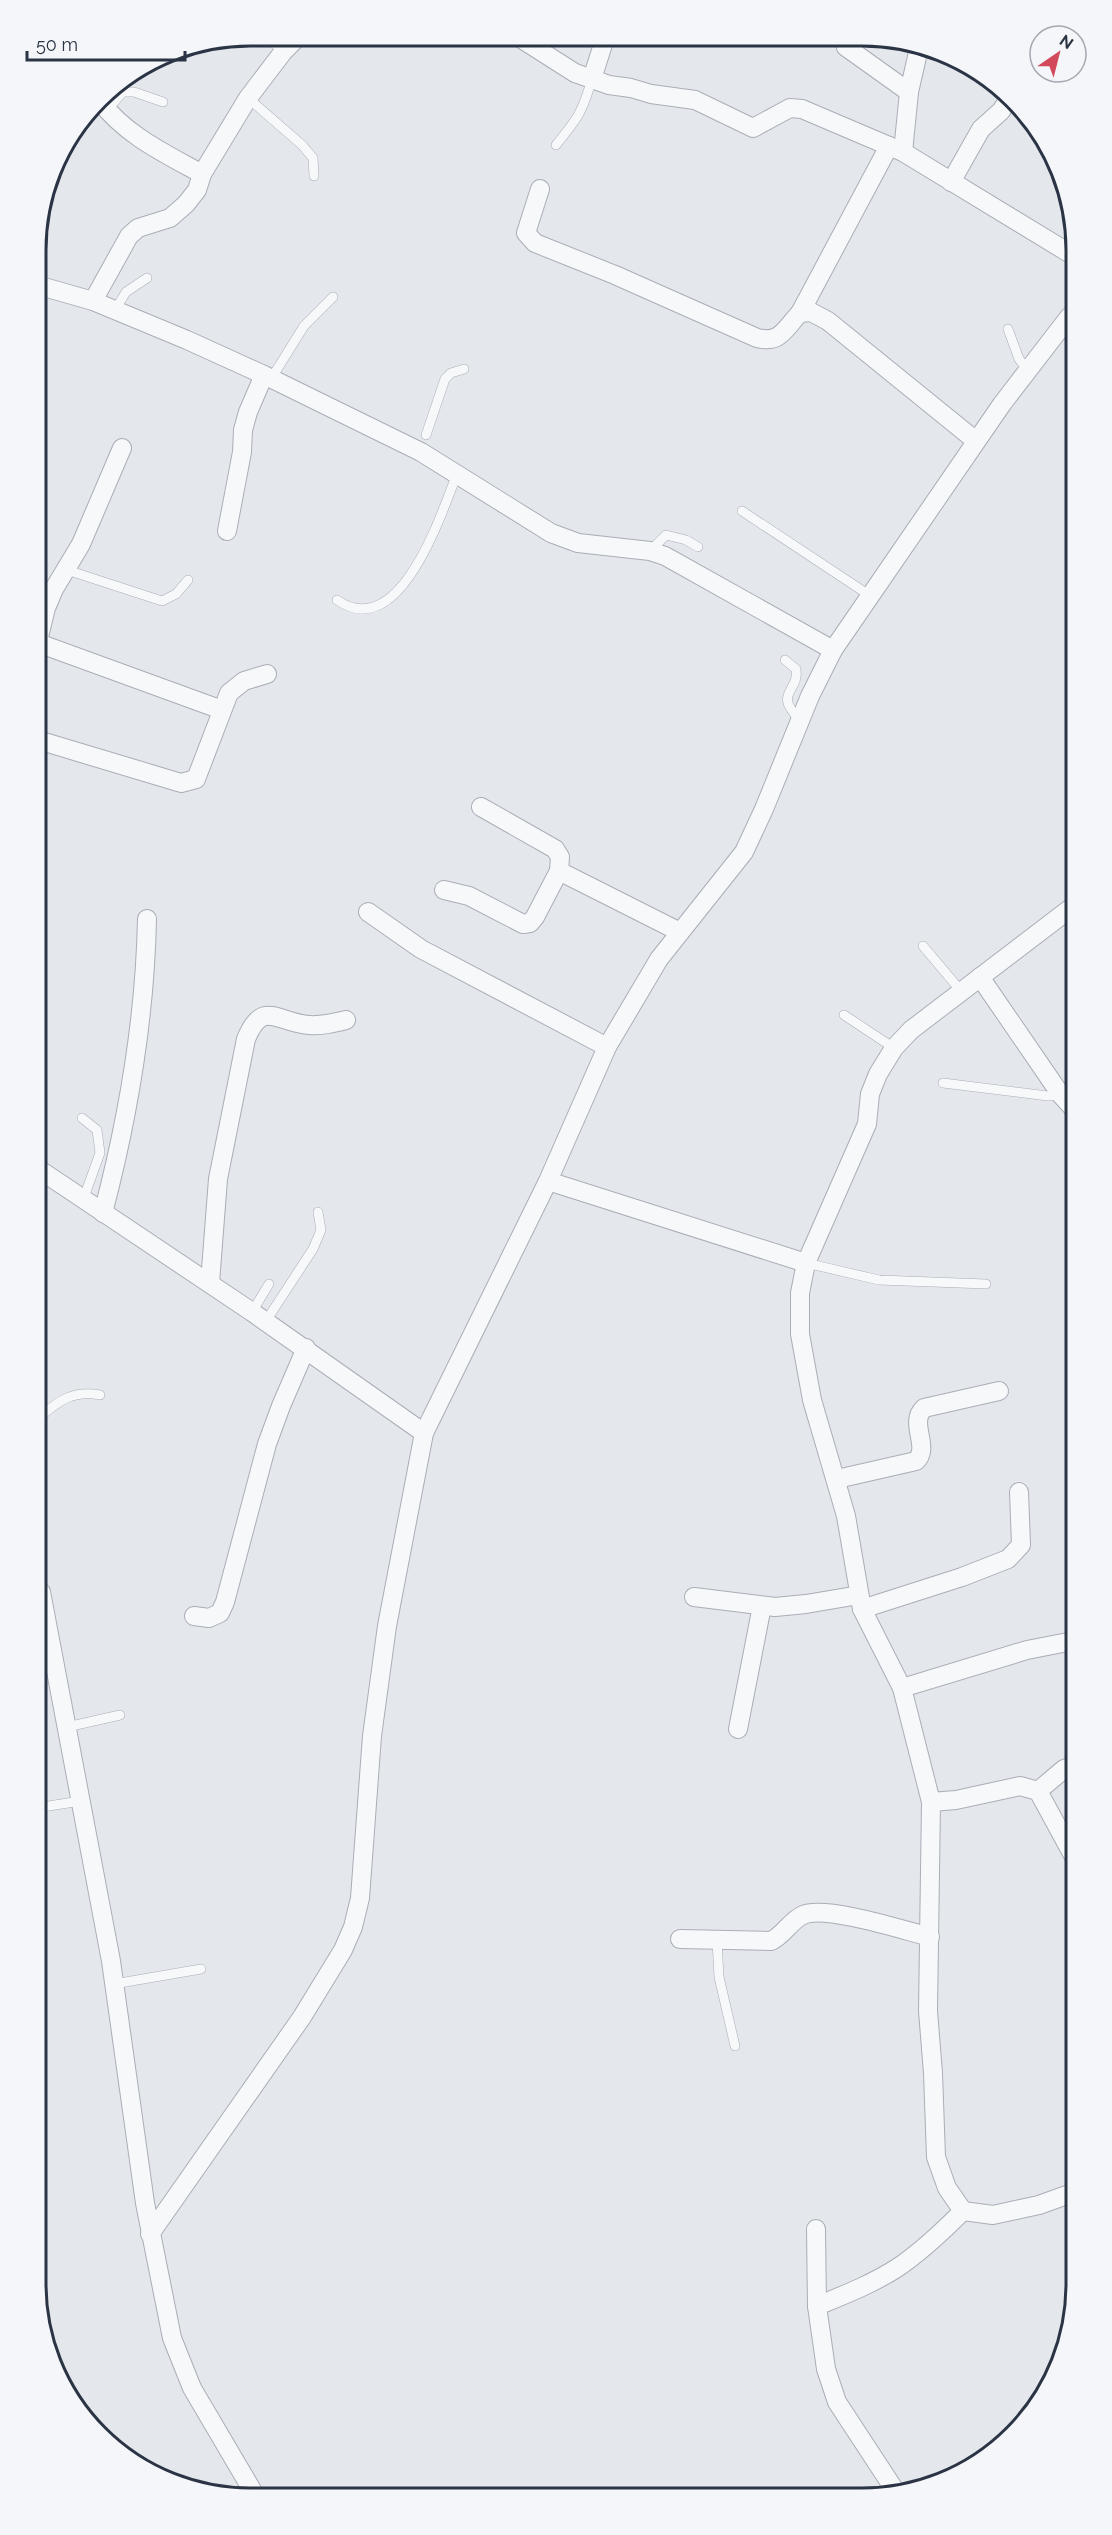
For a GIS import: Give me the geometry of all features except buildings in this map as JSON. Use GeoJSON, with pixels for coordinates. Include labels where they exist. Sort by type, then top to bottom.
{"type":"FeatureCollection","features":[{"type":"Feature","properties":{"kind":"street"},"geometry":{"type":"LineString","coordinates":[[93,301],[129,236],[138,228],[170,218],[197,189],[202,174],[248,98],[289,46]]}},
{"type":"Feature","properties":{"kind":"street"},"geometry":{"type":"LineString","coordinates":[[533,46],[575,73],[651,94],[695,100],[753,128],[790,108],[802,109],[896,149],[1066,251]]}},
{"type":"Feature","properties":{"kind":"street"},"geometry":{"type":"LineString","coordinates":[[592,79],[602,46]]}},
{"type":"Feature","properties":{"kind":"street"},"geometry":{"type":"LineString","coordinates":[[846,46],[909,92]]}},
{"type":"Feature","properties":{"kind":"street"},"geometry":{"type":"LineString","coordinates":[[540,189],[526,233],[535,243],[615,275],[757,338],[770,341],[778,338],[800,313],[896,149],[918,54]]}},
{"type":"Feature","properties":{"kind":"street"},"geometry":{"type":"LineString","coordinates":[[951,182],[981,129],[1005,105]]}},
{"type":"Feature","properties":{"kind":"street"},"geometry":{"type":"LineString","coordinates":[[105,107],[124,126],[158,150],[202,174]]}},
{"type":"Feature","properties":{"kind":"street"},"geometry":{"type":"LineString","coordinates":[[47,288],[116,310],[423,444],[457,474],[551,533],[578,543],[650,551],[665,556],[833,650]]}},
{"type":"Feature","properties":{"kind":"street"},"geometry":{"type":"LineString","coordinates":[[800,313],[811,312],[828,321],[976,441]]}},
{"type":"Feature","properties":{"kind":"street"},"geometry":{"type":"LineString","coordinates":[[150,2234],[302,2017],[343,1950],[353,1927],[360,1898],[372,1736],[387,1626],[424,1432],[548,1181],[607,1047],[659,959],[744,852],[800,720],[833,650],[976,441],[1066,321]]}},
{"type":"Feature","properties":{"kind":"street"},"geometry":{"type":"LineString","coordinates":[[227,531],[242,452],[243,430],[248,412],[267,377]]}},
{"type":"Feature","properties":{"kind":"street"},"geometry":{"type":"LineString","coordinates":[[47,606],[94,517],[122,448]]}},
{"type":"Feature","properties":{"kind":"street"},"geometry":{"type":"LineString","coordinates":[[47,645],[222,710]]}},
{"type":"Feature","properties":{"kind":"street"},"geometry":{"type":"LineString","coordinates":[[47,743],[156,777],[190,783],[196,779],[229,693],[244,681],[267,674]]}},
{"type":"Feature","properties":{"kind":"street"},"geometry":{"type":"LineString","coordinates":[[444,890],[469,896],[523,924],[530,923],[559,871],[560,857],[555,849],[481,807]]}},
{"type":"Feature","properties":{"kind":"street"},"geometry":{"type":"LineString","coordinates":[[559,871],[680,932]]}},
{"type":"Feature","properties":{"kind":"street"},"geometry":{"type":"LineString","coordinates":[[368,912],[421,949],[607,1047]]}},
{"type":"Feature","properties":{"kind":"street"},"geometry":{"type":"LineString","coordinates":[[1065,2196],[1039,2205],[993,2215],[963,2211],[947,2188],[936,2157],[928,2011],[931,1802],[902,1688],[861,1602],[846,1516],[812,1400],[800,1334],[800,1293],[806,1263],[867,1124],[870,1094],[894,1048],[911,1030],[1066,912]]}},
{"type":"Feature","properties":{"kind":"street"},"geometry":{"type":"LineString","coordinates":[[103,1213],[122,1143],[145,967],[147,919]]}},
{"type":"Feature","properties":{"kind":"street"},"geometry":{"type":"LineString","coordinates":[[980,977],[1066,1100]]}},
{"type":"Feature","properties":{"kind":"street"},"geometry":{"type":"LineString","coordinates":[[210,1283],[218,1179],[246,1040],[253,1023],[263,1016],[273,1016],[309,1025],[330,1024],[346,1020]]}},
{"type":"Feature","properties":{"kind":"street"},"geometry":{"type":"LineString","coordinates":[[47,1175],[306,1348],[424,1432]]}},
{"type":"Feature","properties":{"kind":"street"},"geometry":{"type":"LineString","coordinates":[[548,1181],[806,1263]]}},
{"type":"Feature","properties":{"kind":"street"},"geometry":{"type":"LineString","coordinates":[[194,1616],[209,1618],[220,1613],[225,1602],[267,1444],[306,1348]]}},
{"type":"Feature","properties":{"kind":"street"},"geometry":{"type":"LineString","coordinates":[[837,1479],[916,1461],[921,1456],[922,1450],[918,1413],[924,1408],[999,1391]]}},
{"type":"Feature","properties":{"kind":"street"},"geometry":{"type":"LineString","coordinates":[[694,1597],[762,1606],[861,1602],[962,1577],[1008,1559],[1021,1545],[1019,1492]]}},
{"type":"Feature","properties":{"kind":"street"},"geometry":{"type":"LineString","coordinates":[[738,1729],[762,1606]]}},
{"type":"Feature","properties":{"kind":"street"},"geometry":{"type":"LineString","coordinates":[[46,1620],[114,1984],[150,2234],[172,2338],[192,2388],[248,2488]]}},
{"type":"Feature","properties":{"kind":"street"},"geometry":{"type":"LineString","coordinates":[[902,1688],[1027,1650],[1065,1643]]}},
{"type":"Feature","properties":{"kind":"street"},"geometry":{"type":"LineString","coordinates":[[1038,1791],[1065,1768]]}},
{"type":"Feature","properties":{"kind":"street"},"geometry":{"type":"LineString","coordinates":[[931,1802],[956,1800],[1020,1786],[1038,1791],[1065,1841]]}},
{"type":"Feature","properties":{"kind":"street"},"geometry":{"type":"LineString","coordinates":[[680,1939],[771,1941],[780,1937],[792,1922],[804,1915],[824,1911],[930,1937]]}},
{"type":"Feature","properties":{"kind":"street"},"geometry":{"type":"LineString","coordinates":[[817,2306],[896,2269],[930,2244],[963,2211]]}},
{"type":"Feature","properties":{"kind":"street"},"geometry":{"type":"LineString","coordinates":[[816,2229],[817,2306],[826,2368],[837,2402],[892,2486]]}},
{"type":"Feature","properties":{"kind":"lane"},"geometry":{"type":"LineString","coordinates":[[277,46],[283,52]]}},
{"type":"Feature","properties":{"kind":"lane"},"geometry":{"type":"LineString","coordinates":[[556,145],[575,124],[583,110],[592,79]]}},
{"type":"Feature","properties":{"kind":"lane"},"geometry":{"type":"LineString","coordinates":[[115,98],[123,92],[134,92],[163,102]]}},
{"type":"Feature","properties":{"kind":"lane"},"geometry":{"type":"LineString","coordinates":[[248,98],[302,145],[313,158],[314,176]]}},
{"type":"Feature","properties":{"kind":"lane"},"geometry":{"type":"LineString","coordinates":[[116,310],[126,292],[147,278]]}},
{"type":"Feature","properties":{"kind":"lane"},"geometry":{"type":"LineString","coordinates":[[267,377],[304,326],[333,297]]}},
{"type":"Feature","properties":{"kind":"lane"},"geometry":{"type":"LineString","coordinates":[[1008,329],[1019,358],[1028,370]]}},
{"type":"Feature","properties":{"kind":"lane"},"geometry":{"type":"LineString","coordinates":[[423,444],[445,379],[452,373],[464,369]]}},
{"type":"Feature","properties":{"kind":"lane"},"geometry":{"type":"LineString","coordinates":[[337,600],[349,608],[371,609],[396,592],[408,579],[425,551],[457,474]]}},
{"type":"Feature","properties":{"kind":"lane"},"geometry":{"type":"LineString","coordinates":[[742,511],[869,595]]}},
{"type":"Feature","properties":{"kind":"lane"},"geometry":{"type":"LineString","coordinates":[[650,551],[666,535],[686,540],[698,547]]}},
{"type":"Feature","properties":{"kind":"lane"},"geometry":{"type":"LineString","coordinates":[[67,570],[162,601],[176,594],[188,580]]}},
{"type":"Feature","properties":{"kind":"lane"},"geometry":{"type":"LineString","coordinates":[[785,660],[796,669],[797,674],[787,699],[789,710],[800,720]]}},
{"type":"Feature","properties":{"kind":"lane"},"geometry":{"type":"LineString","coordinates":[[923,945],[961,991]]}},
{"type":"Feature","properties":{"kind":"lane"},"geometry":{"type":"LineString","coordinates":[[844,1014],[894,1048]]}},
{"type":"Feature","properties":{"kind":"lane"},"geometry":{"type":"LineString","coordinates":[[943,1083],[1048,1096],[1066,1101]]}},
{"type":"Feature","properties":{"kind":"lane"},"geometry":{"type":"LineString","coordinates":[[82,1118],[97,1130],[100,1153],[83,1200]]}},
{"type":"Feature","properties":{"kind":"lane"},"geometry":{"type":"LineString","coordinates":[[259,1316],[313,1249],[321,1230],[318,1212]]}},
{"type":"Feature","properties":{"kind":"lane"},"geometry":{"type":"LineString","coordinates":[[806,1263],[879,1280],[986,1284]]}},
{"type":"Feature","properties":{"kind":"lane"},"geometry":{"type":"LineString","coordinates":[[259,1316],[269,1284]]}},
{"type":"Feature","properties":{"kind":"lane"},"geometry":{"type":"LineString","coordinates":[[46,1412],[59,1401],[74,1394],[100,1395]]}},
{"type":"Feature","properties":{"kind":"lane"},"geometry":{"type":"LineString","coordinates":[[67,1727],[120,1715]]}},
{"type":"Feature","properties":{"kind":"lane"},"geometry":{"type":"LineString","coordinates":[[46,1806],[81,1801]]}},
{"type":"Feature","properties":{"kind":"lane"},"geometry":{"type":"LineString","coordinates":[[717,1941],[719,1977],[735,2046]]}},
{"type":"Feature","properties":{"kind":"lane"},"geometry":{"type":"LineString","coordinates":[[114,1984],[201,1969]]}}]}
